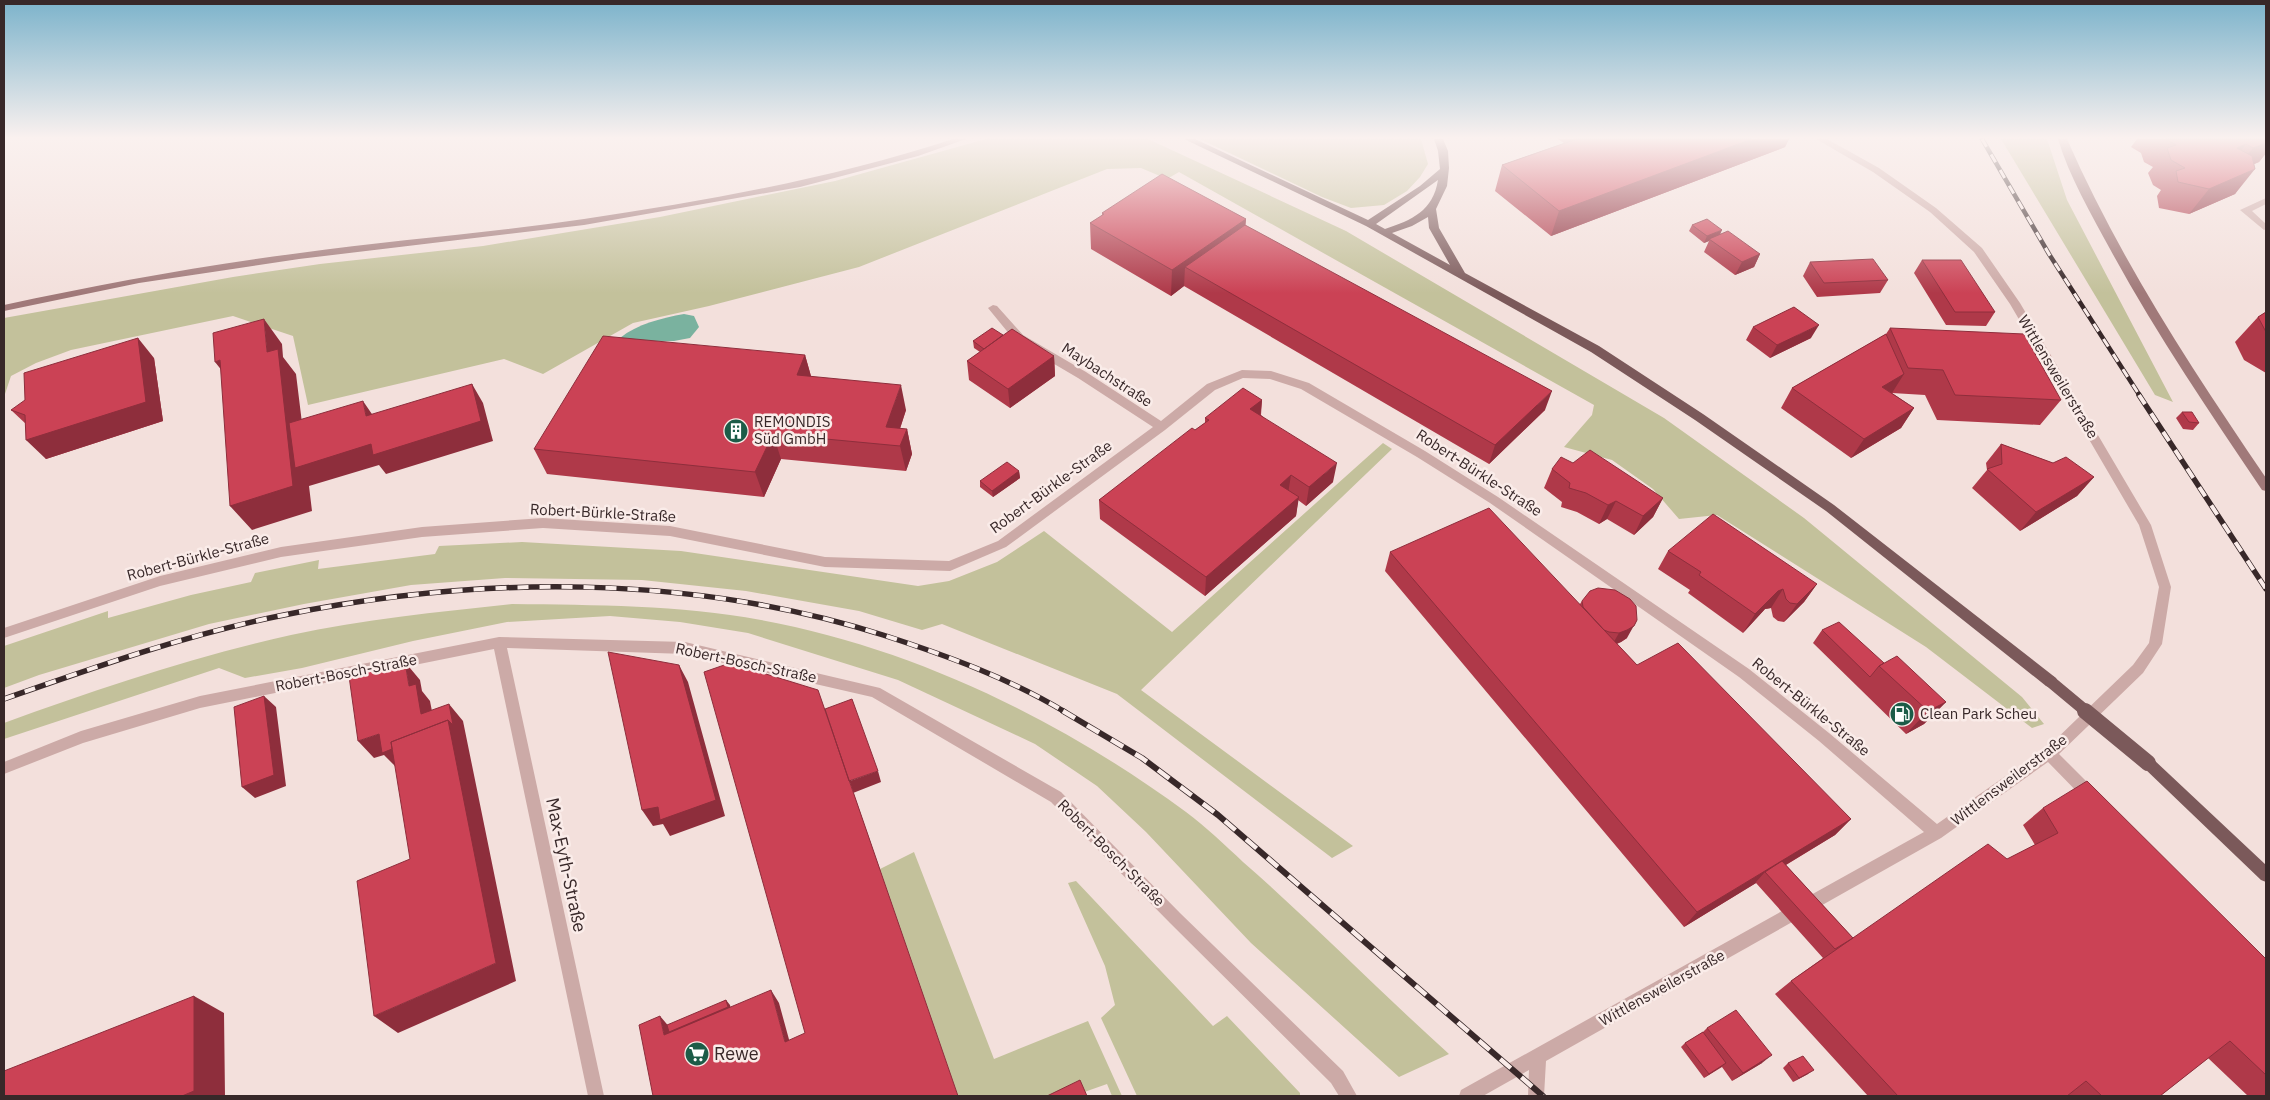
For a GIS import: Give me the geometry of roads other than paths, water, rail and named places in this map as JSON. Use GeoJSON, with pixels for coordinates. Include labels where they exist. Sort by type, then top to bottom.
{"type":"FeatureCollection","features":[{"type":"Feature","properties":{"kind":"main road"},"geometry":{"type":"LineString","coordinates":[[1298,190],[1384,232],[1595,349],[1716,428],[1830,508],[2051,682],[2148,763],[2266,875]]}},
{"type":"Feature","properties":{"kind":"main road"},"geometry":{"type":"LineString","coordinates":[[1369,224],[1420,190]]}},
{"type":"Feature","properties":{"kind":"main road"},"geometry":{"type":"LineString","coordinates":[[1384,232],[1417,220],[1432,210],[1442,190]]}},
{"type":"Feature","properties":{"kind":"main road"},"geometry":{"type":"LineString","coordinates":[[1432,210],[1434,228],[1460,273]]}},
{"type":"Feature","properties":{"kind":"street"},"geometry":{"type":"LineString","coordinates":[[4,308],[139,280],[308,255],[584,222],[765,190]]}},
{"type":"Feature","properties":{"kind":"street","name":"Wittlensweilerstraße"},"geometry":{"type":"LineString","coordinates":[[1467,1096],[1936,834],[2049,753],[2138,669],[2155,644],[2165,588],[2145,525],[2015,303],[1978,250],[1933,210],[1905,190]]}},
{"type":"Feature","properties":{"kind":"street"},"geometry":{"type":"LineString","coordinates":[[2085,190],[2123,264],[2191,375],[2266,488]]}},
{"type":"Feature","properties":{"kind":"street"},"geometry":{"type":"LineString","coordinates":[[2264,227],[2245,210],[2266,201]]}},
{"type":"Feature","properties":{"kind":"street","name":"Maybachstraße"},"geometry":{"type":"LineString","coordinates":[[993,308],[1019,338],[1082,375],[1161,427]]}},
{"type":"Feature","properties":{"kind":"street","name":"Robert-Bürkle-Straße"},"geometry":{"type":"LineString","coordinates":[[4,633],[160,581],[281,552],[422,532],[543,524],[670,530],[825,562],[950,566],[1002,544],[1161,427],[1211,387],[1242,374],[1271,375],[1305,386],[1421,454],[1494,500],[1744,673],[1824,737],[1936,834]]}},
{"type":"Feature","properties":{"kind":"street","name":"Robert-Bosch-Straße"},"geometry":{"type":"LineString","coordinates":[[4,768],[81,737],[200,702],[499,642],[685,648],[875,692],[1056,797],[1175,918],[1338,1077],[1349,1096]]}},
{"type":"Feature","properties":{"kind":"street","name":"Max-Eyth-Straße"},"geometry":{"type":"LineString","coordinates":[[499,642],[596,1096]]}},
{"type":"Feature","properties":{"kind":"street"},"geometry":{"type":"LineString","coordinates":[[2049,753],[2105,810]]}},
{"type":"Feature","properties":{"kind":"street"},"geometry":{"type":"LineString","coordinates":[[1536,1096],[1538,1056]]}},
{"type":"Feature","properties":{"kind":"railway"},"geometry":{"type":"LineString","coordinates":[[2012,190],[2049,254],[2140,396]]}},
{"type":"Feature","properties":{"kind":"railway"},"geometry":{"type":"LineString","coordinates":[[2139,395],[2266,589]]}},
{"type":"Feature","properties":{"kind":"railway"},"geometry":{"type":"LineString","coordinates":[[4,699],[177,641],[284,615],[358,602],[434,593],[509,588],[585,587],[661,591],[736,601],[810,615],[883,635],[953,659],[1022,688],[1065,712]]}},
{"type":"Feature","properties":{"kind":"railway"},"geometry":{"type":"LineString","coordinates":[[1063,711],[1142,758],[1218,815],[1543,1096]]}},
{"type":"Feature","properties":{"kind":"place","name":"REMONDIS Süd GmbH"},"geometry":{"type":"Point","coordinates":[736,431]}},
{"type":"Feature","properties":{"kind":"place","name":"Clean Park Scheu"},"geometry":{"type":"Point","coordinates":[1902,714]}},
{"type":"Feature","properties":{"kind":"place","name":"Rewe"},"geometry":{"type":"Point","coordinates":[697,1054]}}]}
